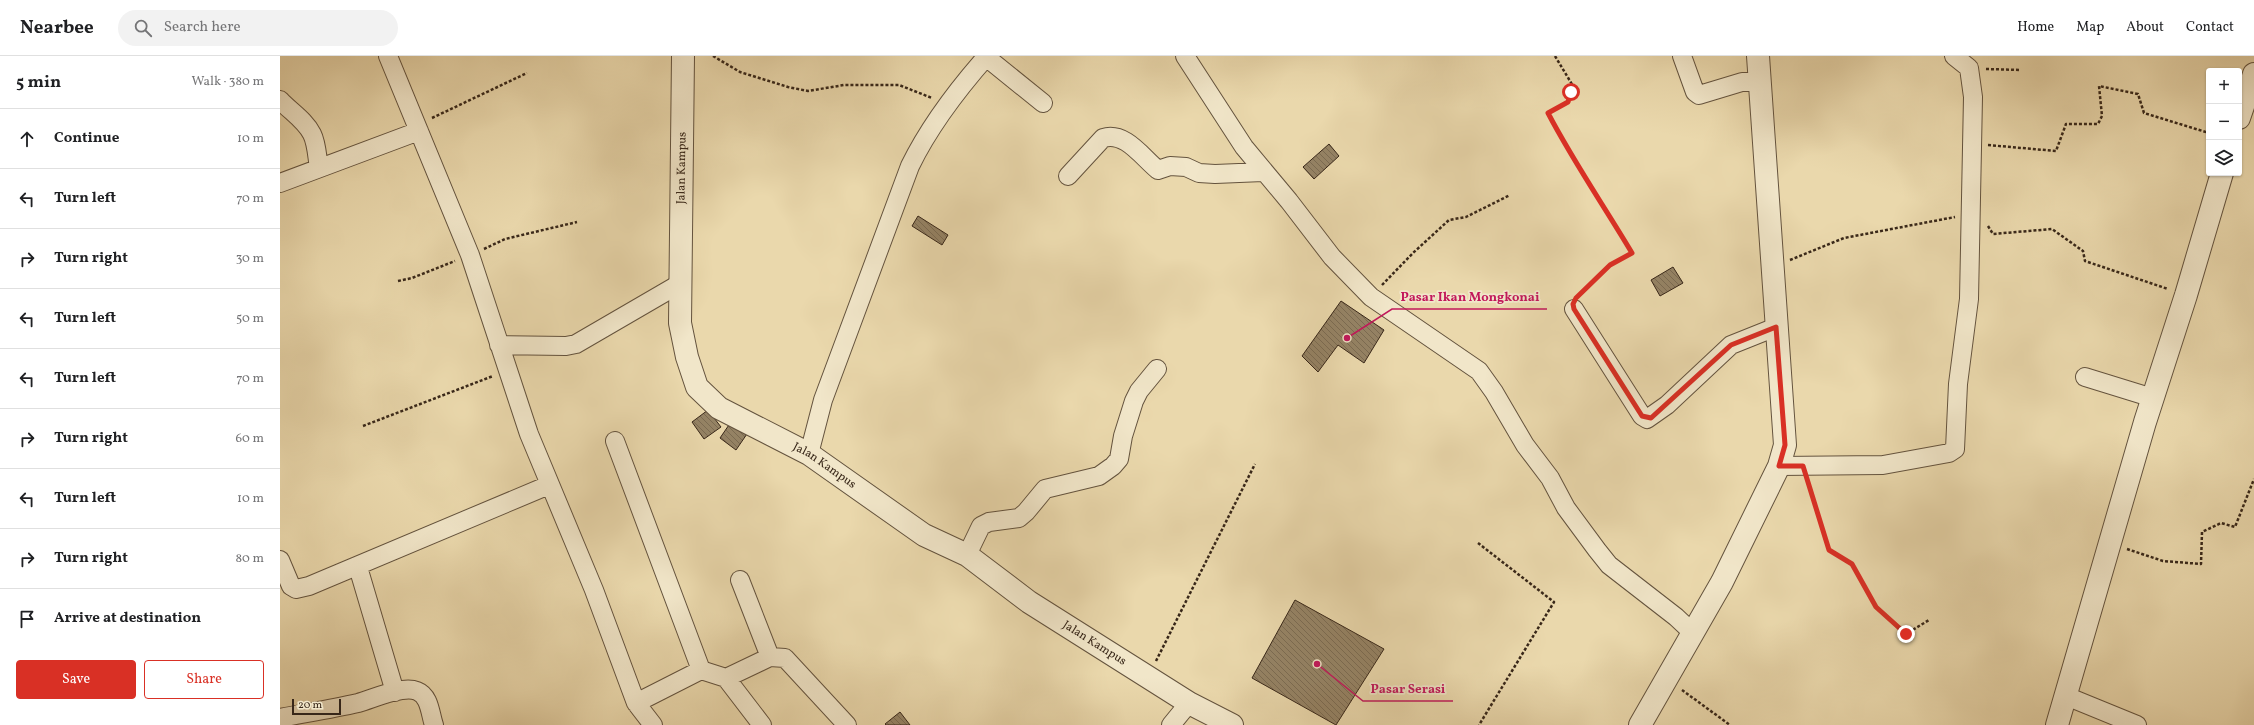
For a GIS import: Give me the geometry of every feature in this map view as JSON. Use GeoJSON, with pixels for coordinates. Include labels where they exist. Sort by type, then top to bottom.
{"type":"FeatureCollection","features":[{"type":"Feature","properties":{"kind":"street"},"geometry":{"type":"LineString","coordinates":[[388,56],[470,255],[507,371],[549,485],[578,549],[636,703],[653,725]]}},
{"type":"Feature","properties":{"kind":"street","name":"Jalan Kampus"},"geometry":{"type":"LineString","coordinates":[[684,56],[680,323],[687,357],[697,386],[719,408],[809,454],[924,535],[967,555],[1029,602],[1149,676],[1189,703],[1232,725]]}},
{"type":"Feature","properties":{"kind":"street"},"geometry":{"type":"LineString","coordinates":[[809,454],[823,400],[876,262],[899,191],[921,144],[947,105],[987,56],[1043,103]]}},
{"type":"Feature","properties":{"kind":"street"},"geometry":{"type":"LineString","coordinates":[[1185,56],[1244,147],[1263,172],[1289,201],[1332,257],[1371,297],[1479,371],[1494,392],[1525,445],[1550,478],[1566,508],[1609,565],[1676,617],[1693,633]]}},
{"type":"Feature","properties":{"kind":"street"},"geometry":{"type":"LineString","coordinates":[[1682,56],[1695,92],[1699,95],[1742,82],[1759,82]]}},
{"type":"Feature","properties":{"kind":"street"},"geometry":{"type":"LineString","coordinates":[[1640,725],[1732,562],[1779,466],[1785,445],[1758,56]]}},
{"type":"Feature","properties":{"kind":"street"},"geometry":{"type":"LineString","coordinates":[[1779,466],[1883,465],[1949,453],[1955,449],[1958,384],[1969,299],[1973,97],[1969,68],[1954,56]]}},
{"type":"Feature","properties":{"kind":"street"},"geometry":{"type":"LineString","coordinates":[[2242,109],[2254,74]]}},
{"type":"Feature","properties":{"kind":"street"},"geometry":{"type":"LineString","coordinates":[[280,100],[291,113],[302,121],[312,135],[319,168]]}},
{"type":"Feature","properties":{"kind":"street"},"geometry":{"type":"LineString","coordinates":[[280,183],[418,128]]}},
{"type":"Feature","properties":{"kind":"street"},"geometry":{"type":"LineString","coordinates":[[1068,176],[1102,138],[1109,136],[1126,140],[1158,170],[1170,166],[1186,167],[1199,174],[1263,172]]}},
{"type":"Feature","properties":{"kind":"street"},"geometry":{"type":"LineString","coordinates":[[2057,725],[2109,542],[2186,296],[2221,176]]}},
{"type":"Feature","properties":{"kind":"street"},"geometry":{"type":"LineString","coordinates":[[499,344],[566,346],[576,344],[681,283]]}},
{"type":"Feature","properties":{"kind":"street"},"geometry":{"type":"LineString","coordinates":[[1574,309],[1642,416],[1647,419],[1651,418],[1667,405],[1731,345],[1776,327]]}},
{"type":"Feature","properties":{"kind":"street"},"geometry":{"type":"LineString","coordinates":[[967,555],[981,526],[989,522],[1019,518],[1045,489],[1099,476],[1113,466],[1119,459],[1123,436],[1134,401],[1139,391],[1157,369]]}},
{"type":"Feature","properties":{"kind":"street"},"geometry":{"type":"LineString","coordinates":[[2085,377],[2153,398]]}},
{"type":"Feature","properties":{"kind":"street"},"geometry":{"type":"LineString","coordinates":[[615,441],[701,670]]}},
{"type":"Feature","properties":{"kind":"street"},"geometry":{"type":"LineString","coordinates":[[280,560],[291,586],[296,589],[309,586],[358,567],[437,531],[549,485]]}},
{"type":"Feature","properties":{"kind":"street"},"geometry":{"type":"LineString","coordinates":[[358,567],[395,692]]}},
{"type":"Feature","properties":{"kind":"street"},"geometry":{"type":"LineString","coordinates":[[740,580],[770,657]]}},
{"type":"Feature","properties":{"kind":"street"},"geometry":{"type":"LineString","coordinates":[[726,678],[770,657],[784,658],[847,725]]}},
{"type":"Feature","properties":{"kind":"street"},"geometry":{"type":"LineString","coordinates":[[636,703],[701,670],[726,678],[762,725]]}},
{"type":"Feature","properties":{"kind":"street"},"geometry":{"type":"LineString","coordinates":[[280,718],[358,703],[395,692],[411,690],[418,691],[425,697],[434,725]]}},
{"type":"Feature","properties":{"kind":"street"},"geometry":{"type":"LineString","coordinates":[[2066,696],[2137,725]]}},
{"type":"Feature","properties":{"kind":"street"},"geometry":{"type":"LineString","coordinates":[[1171,725],[1189,703]]}},
{"type":"Feature","properties":{"kind":"path"},"geometry":{"type":"LineString","coordinates":[[713,56],[740,72],[788,88],[808,91],[844,85],[899,85],[947,105]]}},
{"type":"Feature","properties":{"kind":"path"},"geometry":{"type":"LineString","coordinates":[[1554,56],[1573,86],[1568,102],[1548,113],[1567,150],[1600,199],[1632,253],[1610,265],[1576,298],[1573,304],[1574,309]]}},
{"type":"Feature","properties":{"kind":"path"},"geometry":{"type":"LineString","coordinates":[[1969,68],[2021,70]]}},
{"type":"Feature","properties":{"kind":"path"},"geometry":{"type":"LineString","coordinates":[[418,128],[527,73]]}},
{"type":"Feature","properties":{"kind":"path"},"geometry":{"type":"LineString","coordinates":[[1972,144],[2056,151],[2066,124],[2098,124],[2102,116],[2099,86],[2138,94],[2144,113],[2206,132]]}},
{"type":"Feature","properties":{"kind":"path"},"geometry":{"type":"LineString","coordinates":[[1371,297],[1413,253],[1449,220],[1466,217],[1510,195]]}},
{"type":"Feature","properties":{"kind":"path"},"geometry":{"type":"LineString","coordinates":[[1773,268],[1844,238],[1970,214],[1985,221],[1993,234],[2052,229],[2083,251],[2085,261],[2186,296]]}},
{"type":"Feature","properties":{"kind":"path"},"geometry":{"type":"LineString","coordinates":[[363,426],[507,371]]}},
{"type":"Feature","properties":{"kind":"path"},"geometry":{"type":"LineString","coordinates":[[1149,676],[1210,557],[1255,464]]}},
{"type":"Feature","properties":{"kind":"path"},"geometry":{"type":"LineString","coordinates":[[1803,466],[1829,550],[1852,564],[1876,607],[1906,634],[1929,620]]}},
{"type":"Feature","properties":{"kind":"path"},"geometry":{"type":"LineString","coordinates":[[2109,542],[2163,561],[2201,564],[2202,532],[2221,523],[2236,527],[2254,479]]}},
{"type":"Feature","properties":{"kind":"path"},"geometry":{"type":"LineString","coordinates":[[1478,543],[1554,602],[1479,725]]}},
{"type":"Feature","properties":{"kind":"path"},"geometry":{"type":"LineString","coordinates":[[1667,678],[1730,725]]}},
{"type":"Feature","properties":{"kind":"building"},"geometry":{"type":"Polygon","coordinates":[[[1329,144],[1339,156],[1314,179],[1303,167],[1329,144]]]}},
{"type":"Feature","properties":{"kind":"building"},"geometry":{"type":"Polygon","coordinates":[[[918,216],[948,235],[942,245],[912,226],[918,216]]]}},
{"type":"Feature","properties":{"kind":"building"},"geometry":{"type":"Polygon","coordinates":[[[1673,267],[1683,283],[1660,296],[1651,280],[1673,267]]]}},
{"type":"Feature","properties":{"kind":"building"},"geometry":{"type":"Polygon","coordinates":[[[1341,301],[1384,330],[1364,363],[1338,345],[1318,372],[1302,356],[1341,301]]]}},
{"type":"Feature","properties":{"kind":"building"},"geometry":{"type":"Polygon","coordinates":[[[708,410],[721,427],[704,439],[692,422],[708,410]]]}},
{"type":"Feature","properties":{"kind":"building"},"geometry":{"type":"Polygon","coordinates":[[[733,419],[749,431],[736,450],[720,438],[733,419]]]}},
{"type":"Feature","properties":{"kind":"building"},"geometry":{"type":"Polygon","coordinates":[[[1295,600],[1384,649],[1336,725],[1252,678],[1295,600]]]}},
{"type":"Feature","properties":{"kind":"building"},"geometry":{"type":"Polygon","coordinates":[[[900,712],[910,725],[885,724],[900,712]]]}},
{"type":"Feature","properties":{"kind":"place","name":"Pasar Ikan Mongkonai"},"geometry":{"type":"Point","coordinates":[1347,338]}},
{"type":"Feature","properties":{"kind":"place","name":"Pasar Serasi"},"geometry":{"type":"Point","coordinates":[1317,664]}},
{"type":"Feature","properties":{"kind":"route"},"geometry":{"type":"LineString","coordinates":[[1571,92],[1568,102],[1548,113],[1567,150],[1600,199],[1632,253],[1610,265],[1576,298],[1573,304],[1574,309],[1642,416],[1647,419],[1651,418],[1667,405],[1731,345],[1776,327],[1785,445],[1779,466],[1803,466],[1829,550],[1852,564],[1876,607],[1906,634]]}}]}
